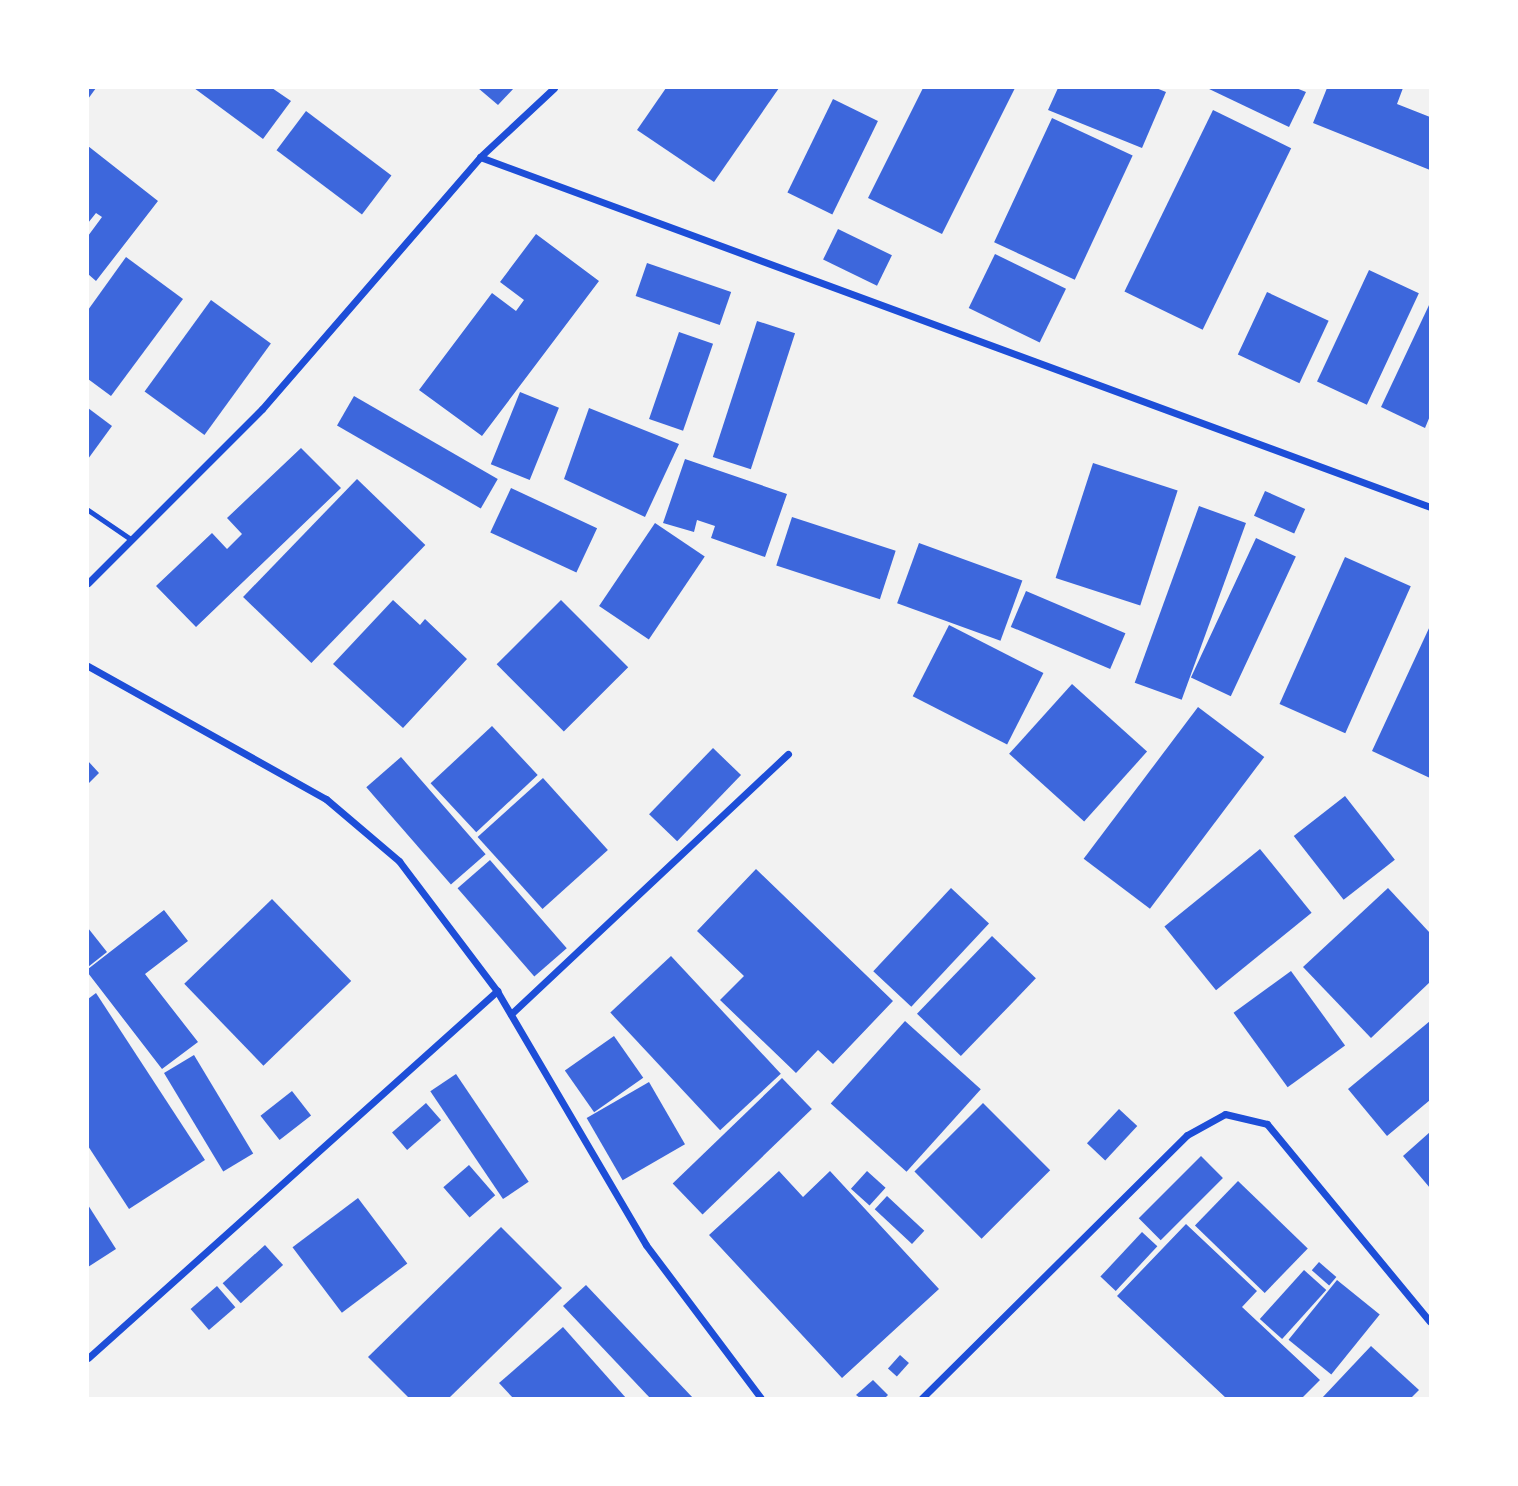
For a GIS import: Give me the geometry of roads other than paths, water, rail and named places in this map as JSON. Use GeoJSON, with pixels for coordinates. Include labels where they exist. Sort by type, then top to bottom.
{"type":"FeatureCollection","features":[{"type":"Feature","properties":{"kind":"street"},"geometry":{"type":"LineString","coordinates":[[88,583],[262,409],[480,157],[554,88]]}},
{"type":"Feature","properties":{"kind":"street"},"geometry":{"type":"LineString","coordinates":[[480,157],[1430,507]]}},
{"type":"Feature","properties":{"kind":"street"},"geometry":{"type":"LineString","coordinates":[[88,666],[326,799],[399,861],[497,991],[646,1244],[761,1398]]}},
{"type":"Feature","properties":{"kind":"street"},"geometry":{"type":"LineString","coordinates":[[511,1014],[788,754]]}},
{"type":"Feature","properties":{"kind":"street"},"geometry":{"type":"LineString","coordinates":[[88,1358],[497,991]]}},
{"type":"Feature","properties":{"kind":"street"},"geometry":{"type":"LineString","coordinates":[[922,1398],[1187,1135],[1225,1114],[1267,1124],[1430,1322]]}},
{"type":"Feature","properties":{"kind":"lane"},"geometry":{"type":"LineString","coordinates":[[88,510],[132,540]]}}]}
